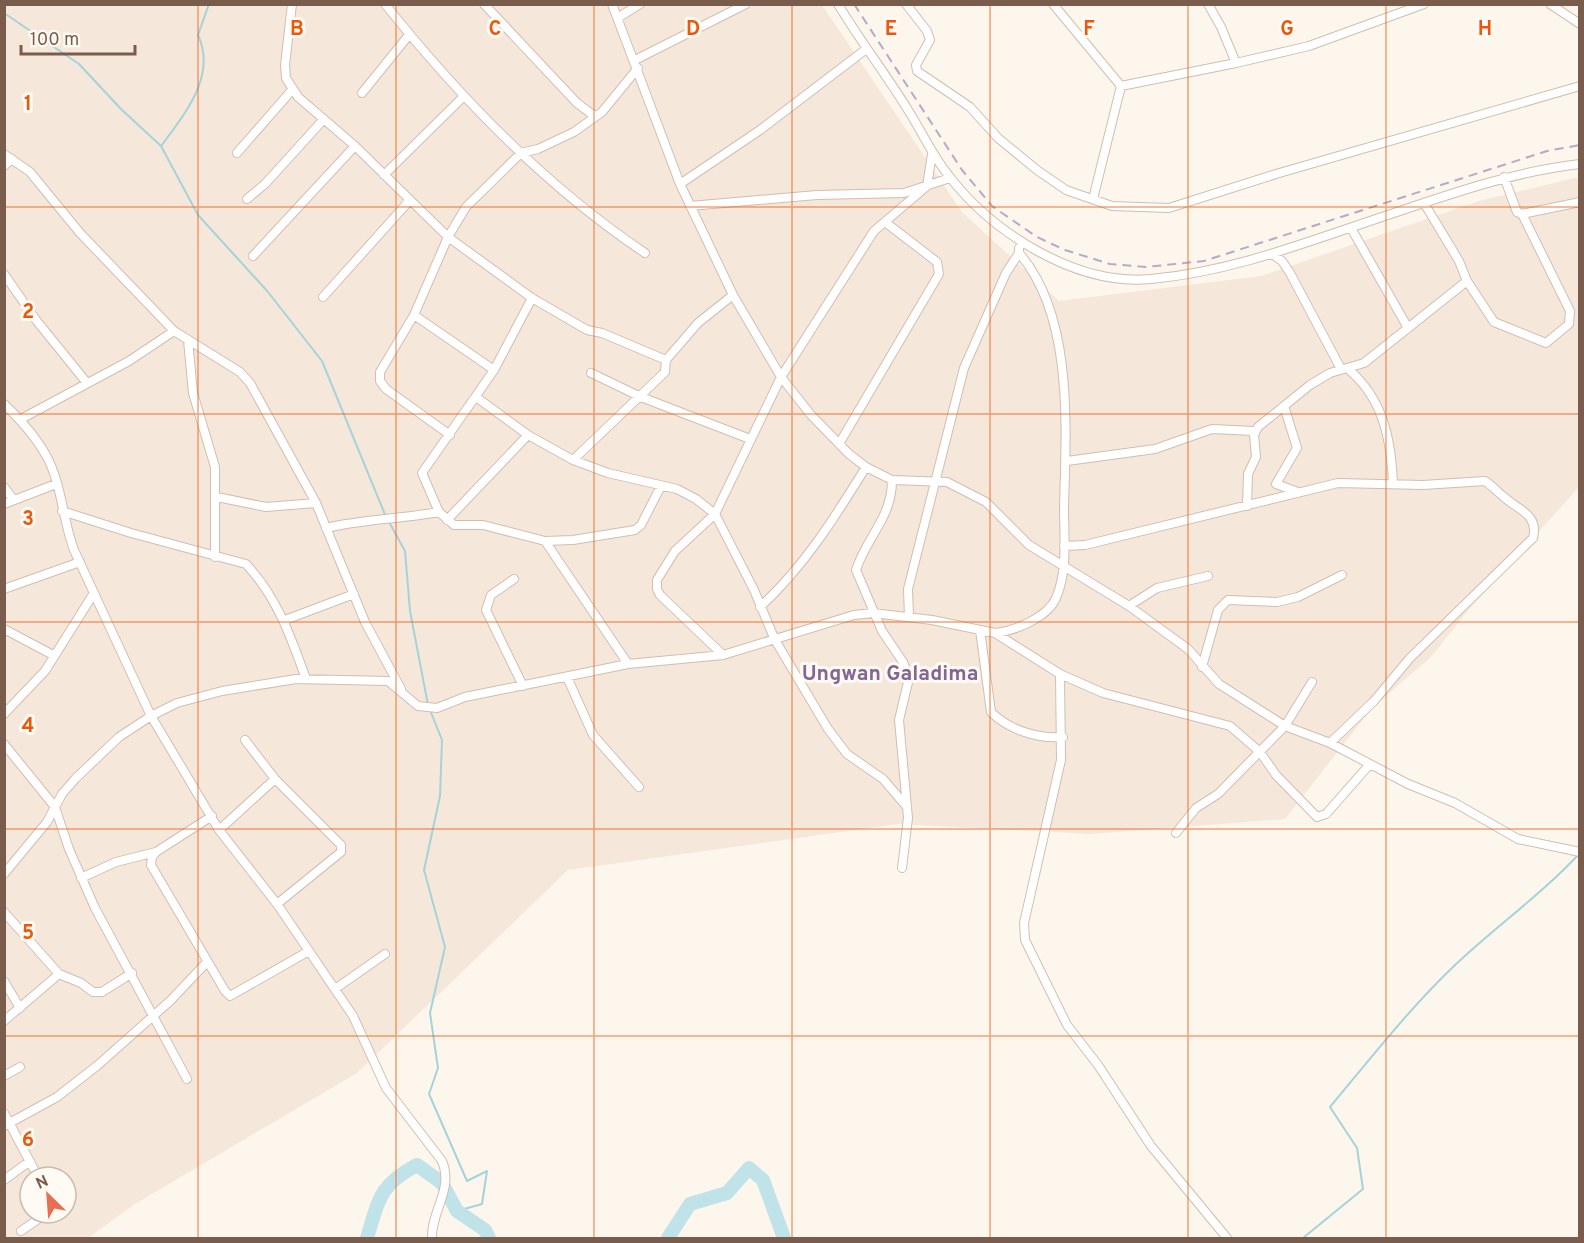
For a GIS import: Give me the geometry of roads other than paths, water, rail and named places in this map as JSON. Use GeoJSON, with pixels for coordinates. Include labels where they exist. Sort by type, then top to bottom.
{"type":"FeatureCollection","features":[{"type":"Feature","properties":{"kind":"street"},"geometry":{"type":"LineString","coordinates":[[292,4],[285,65],[292,90],[355,146],[448,237],[532,298],[588,330],[602,333],[666,360]]}},
{"type":"Feature","properties":{"kind":"street"},"geometry":{"type":"LineString","coordinates":[[385,4],[463,97],[521,153],[610,229],[645,252]]}},
{"type":"Feature","properties":{"kind":"street"},"geometry":{"type":"LineString","coordinates":[[484,4],[577,103],[593,115],[597,115]]}},
{"type":"Feature","properties":{"kind":"street"},"geometry":{"type":"LineString","coordinates":[[612,4],[637,64],[680,184],[732,295],[781,377],[811,416],[839,444],[866,467],[892,480],[935,481],[962,488],[986,502],[1029,545],[1129,606],[1188,649],[1219,684],[1285,726],[1330,743],[1455,803],[1518,839],[1580,852]]}},
{"type":"Feature","properties":{"kind":"street"},"geometry":{"type":"LineString","coordinates":[[619,17],[640,4]]}},
{"type":"Feature","properties":{"kind":"street"},"geometry":{"type":"LineString","coordinates":[[450,435],[386,389],[380,381],[380,372],[414,315],[448,237],[466,207],[521,153],[574,132],[597,115],[637,64],[746,4]]}},
{"type":"Feature","properties":{"kind":"street"},"geometry":{"type":"LineString","coordinates":[[838,4],[865,50],[908,110],[932,154],[950,178],[989,219],[1018,241],[1055,260],[1104,276],[1149,280],[1208,271],[1272,254],[1504,177],[1580,164]]}},
{"type":"Feature","properties":{"kind":"street"},"geometry":{"type":"LineString","coordinates":[[906,4],[927,31],[930,40],[916,65],[916,71],[970,107],[998,138],[1066,190],[1112,206],[1169,208],[1276,174],[1580,86]]}},
{"type":"Feature","properties":{"kind":"street"},"geometry":{"type":"LineString","coordinates":[[1053,4],[1121,86]]}},
{"type":"Feature","properties":{"kind":"street"},"geometry":{"type":"LineString","coordinates":[[1208,4],[1221,27],[1236,63]]}},
{"type":"Feature","properties":{"kind":"street"},"geometry":{"type":"LineString","coordinates":[[1121,86],[1309,46],[1424,4]]}},
{"type":"Feature","properties":{"kind":"street"},"geometry":{"type":"LineString","coordinates":[[1550,4],[1580,24]]}},
{"type":"Feature","properties":{"kind":"street"},"geometry":{"type":"LineString","coordinates":[[362,93],[409,35]]}},
{"type":"Feature","properties":{"kind":"street"},"geometry":{"type":"LineString","coordinates":[[680,184],[760,130],[865,50]]}},
{"type":"Feature","properties":{"kind":"street"},"geometry":{"type":"LineString","coordinates":[[1093,199],[1121,86]]}},
{"type":"Feature","properties":{"kind":"street"},"geometry":{"type":"LineString","coordinates":[[237,153],[292,90]]}},
{"type":"Feature","properties":{"kind":"street"},"geometry":{"type":"LineString","coordinates":[[384,175],[463,97]]}},
{"type":"Feature","properties":{"kind":"street"},"geometry":{"type":"LineString","coordinates":[[247,199],[266,184],[324,119]]}},
{"type":"Feature","properties":{"kind":"street"},"geometry":{"type":"LineString","coordinates":[[253,256],[355,146]]}},
{"type":"Feature","properties":{"kind":"street"},"geometry":{"type":"LineString","coordinates":[[723,655],[660,595],[657,580],[675,551],[715,514],[781,377],[867,240],[927,186],[932,154]]}},
{"type":"Feature","properties":{"kind":"street"},"geometry":{"type":"LineString","coordinates":[[4,166],[8,157],[30,172],[80,233],[174,331],[240,372],[250,383],[316,503],[365,622],[402,690]]}},
{"type":"Feature","properties":{"kind":"street"},"geometry":{"type":"LineString","coordinates":[[1424,203],[1459,261],[1467,281],[1494,322],[1546,343],[1569,324],[1570,311],[1522,214],[1517,212],[1504,177]]}},
{"type":"Feature","properties":{"kind":"street"},"geometry":{"type":"LineString","coordinates":[[690,206],[817,195],[904,193],[950,178]]}},
{"type":"Feature","properties":{"kind":"street"},"geometry":{"type":"LineString","coordinates":[[323,297],[410,200]]}},
{"type":"Feature","properties":{"kind":"street"},"geometry":{"type":"LineString","coordinates":[[1522,214],[1580,202]]}},
{"type":"Feature","properties":{"kind":"street"},"geometry":{"type":"LineString","coordinates":[[839,444],[939,274],[938,262],[885,222]]}},
{"type":"Feature","properties":{"kind":"street"},"geometry":{"type":"LineString","coordinates":[[1351,228],[1408,328]]}},
{"type":"Feature","properties":{"kind":"street"},"geometry":{"type":"LineString","coordinates":[[4,874],[47,822],[75,779],[119,737],[151,716],[177,703],[222,691],[306,679],[388,681],[402,690],[418,706],[436,708],[465,697],[628,664],[723,655],[854,615],[873,613],[909,617],[995,633],[1006,632],[1044,611],[1056,599],[1063,566],[1067,461],[1063,387],[1048,301],[1035,275],[1019,253],[1018,241]]}},
{"type":"Feature","properties":{"kind":"street"},"geometry":{"type":"LineString","coordinates":[[909,617],[908,589],[964,368],[1006,273],[1019,253]]}},
{"type":"Feature","properties":{"kind":"street"},"geometry":{"type":"LineString","coordinates":[[1272,254],[1282,261],[1290,273],[1345,369],[1359,379],[1375,402],[1388,433],[1393,483]]}},
{"type":"Feature","properties":{"kind":"street"},"geometry":{"type":"LineString","coordinates":[[4,274],[36,320],[87,383]]}},
{"type":"Feature","properties":{"kind":"street"},"geometry":{"type":"LineString","coordinates":[[1067,461],[1155,449],[1212,429],[1254,431],[1310,385],[1364,363],[1467,281]]}},
{"type":"Feature","properties":{"kind":"street"},"geometry":{"type":"LineString","coordinates":[[573,460],[641,397],[665,372],[666,360],[698,323],[732,295]]}},
{"type":"Feature","properties":{"kind":"street"},"geometry":{"type":"LineString","coordinates":[[532,298],[494,370],[422,474],[439,513],[454,525],[483,525],[545,541],[573,540],[635,530],[641,525],[661,486]]}},
{"type":"Feature","properties":{"kind":"street"},"geometry":{"type":"LineString","coordinates":[[414,315],[494,370]]}},
{"type":"Feature","properties":{"kind":"street"},"geometry":{"type":"LineString","coordinates":[[21,419],[129,361],[174,331]]}},
{"type":"Feature","properties":{"kind":"street"},"geometry":{"type":"LineString","coordinates":[[188,340],[193,393],[215,467],[217,497],[215,557]]}},
{"type":"Feature","properties":{"kind":"street"},"geometry":{"type":"LineString","coordinates":[[591,373],[641,397],[750,440]]}},
{"type":"Feature","properties":{"kind":"street"},"geometry":{"type":"LineString","coordinates":[[476,397],[528,435],[573,460],[608,472],[677,489],[696,499],[715,514],[754,590],[775,640],[828,729],[847,754],[883,779],[907,807]]}},
{"type":"Feature","properties":{"kind":"street"},"geometry":{"type":"LineString","coordinates":[[4,404],[21,419],[48,460],[66,528],[151,716],[219,830],[277,904],[353,1016],[386,1088],[442,1161],[447,1183],[432,1225],[432,1239]]}},
{"type":"Feature","properties":{"kind":"street"},"geometry":{"type":"LineString","coordinates":[[1284,406],[1293,427],[1297,448],[1276,484],[1300,492]]}},
{"type":"Feature","properties":{"kind":"street"},"geometry":{"type":"LineString","coordinates":[[1246,506],[1248,474],[1256,457],[1254,431]]}},
{"type":"Feature","properties":{"kind":"street"},"geometry":{"type":"LineString","coordinates":[[447,520],[528,435]]}},
{"type":"Feature","properties":{"kind":"street"},"geometry":{"type":"LineString","coordinates":[[760,607],[782,588],[805,558],[866,467]]}},
{"type":"Feature","properties":{"kind":"street"},"geometry":{"type":"LineString","coordinates":[[892,480],[892,496],[888,511],[856,570],[873,613],[903,662],[909,678],[899,720],[907,807],[902,868]]}},
{"type":"Feature","properties":{"kind":"street"},"geometry":{"type":"LineString","coordinates":[[1064,546],[1085,545],[1338,483],[1423,485],[1485,481],[1529,514],[1534,536],[1410,658],[1374,701],[1330,743]]}},
{"type":"Feature","properties":{"kind":"street"},"geometry":{"type":"LineString","coordinates":[[4,504],[56,484]]}},
{"type":"Feature","properties":{"kind":"street"},"geometry":{"type":"LineString","coordinates":[[4,486],[13,499]]}},
{"type":"Feature","properties":{"kind":"street"},"geometry":{"type":"LineString","coordinates":[[217,497],[266,507],[316,503]]}},
{"type":"Feature","properties":{"kind":"street"},"geometry":{"type":"LineString","coordinates":[[62,511],[215,557],[237,560],[246,564],[256,574],[285,620],[306,679]]}},
{"type":"Feature","properties":{"kind":"street"},"geometry":{"type":"LineString","coordinates":[[326,528],[353,521],[394,520],[439,513]]}},
{"type":"Feature","properties":{"kind":"street"},"geometry":{"type":"LineString","coordinates":[[545,541],[628,664]]}},
{"type":"Feature","properties":{"kind":"street"},"geometry":{"type":"LineString","coordinates":[[4,589],[80,562]]}},
{"type":"Feature","properties":{"kind":"street"},"geometry":{"type":"LineString","coordinates":[[1202,667],[1218,610],[1228,600],[1277,602],[1298,597],[1342,575]]}},
{"type":"Feature","properties":{"kind":"street"},"geometry":{"type":"LineString","coordinates":[[1129,606],[1157,588],[1208,576]]}},
{"type":"Feature","properties":{"kind":"street"},"geometry":{"type":"LineString","coordinates":[[514,579],[490,596],[486,610],[523,686]]}},
{"type":"Feature","properties":{"kind":"street"},"geometry":{"type":"LineString","coordinates":[[4,714],[31,689],[94,593]]}},
{"type":"Feature","properties":{"kind":"street"},"geometry":{"type":"LineString","coordinates":[[285,620],[354,594]]}},
{"type":"Feature","properties":{"kind":"street"},"geometry":{"type":"LineString","coordinates":[[4,629],[53,655]]}},
{"type":"Feature","properties":{"kind":"street"},"geometry":{"type":"LineString","coordinates":[[981,630],[991,712],[1005,723],[1039,736],[1063,737]]}},
{"type":"Feature","properties":{"kind":"street"},"geometry":{"type":"LineString","coordinates":[[995,633],[1060,674],[1102,693],[1230,726],[1260,752],[1276,775],[1317,818],[1326,814],[1370,764]]}},
{"type":"Feature","properties":{"kind":"street"},"geometry":{"type":"LineString","coordinates":[[1060,674],[1063,737],[1050,813],[1024,923],[1025,940],[1073,1034],[1098,1065],[1151,1146],[1227,1239]]}},
{"type":"Feature","properties":{"kind":"street"},"geometry":{"type":"LineString","coordinates":[[567,677],[593,735],[639,787]]}},
{"type":"Feature","properties":{"kind":"street"},"geometry":{"type":"LineString","coordinates":[[1176,833],[1196,808],[1218,794],[1285,726],[1312,682]]}},
{"type":"Feature","properties":{"kind":"street"},"geometry":{"type":"LineString","coordinates":[[245,740],[275,779],[341,845],[341,852],[277,904]]}},
{"type":"Feature","properties":{"kind":"street"},"geometry":{"type":"LineString","coordinates":[[5,745],[55,807],[81,878],[132,973],[151,1016],[187,1079]]}},
{"type":"Feature","properties":{"kind":"street"},"geometry":{"type":"LineString","coordinates":[[219,830],[275,779]]}},
{"type":"Feature","properties":{"kind":"street"},"geometry":{"type":"LineString","coordinates":[[212,816],[156,852],[152,857],[151,865],[207,962],[230,996],[309,951]]}},
{"type":"Feature","properties":{"kind":"street"},"geometry":{"type":"LineString","coordinates":[[81,878],[116,862],[156,852]]}},
{"type":"Feature","properties":{"kind":"street"},"geometry":{"type":"LineString","coordinates":[[4,912],[59,974],[99,993],[132,973]]}},
{"type":"Feature","properties":{"kind":"street"},"geometry":{"type":"LineString","coordinates":[[335,989],[385,954]]}},
{"type":"Feature","properties":{"kind":"street"},"geometry":{"type":"LineString","coordinates":[[7,1124],[57,1097],[98,1065],[151,1016],[170,1002],[207,962]]}},
{"type":"Feature","properties":{"kind":"street"},"geometry":{"type":"LineString","coordinates":[[4,1021],[59,974]]}},
{"type":"Feature","properties":{"kind":"street"},"geometry":{"type":"LineString","coordinates":[[4,981],[20,1008]]}},
{"type":"Feature","properties":{"kind":"street"},"geometry":{"type":"LineString","coordinates":[[4,1076],[20,1067]]}},
{"type":"Feature","properties":{"kind":"street"},"geometry":{"type":"LineString","coordinates":[[4,1113],[7,1124],[32,1165]]}},
{"type":"Feature","properties":{"kind":"street"},"geometry":{"type":"LineString","coordinates":[[4,1180],[30,1161]]}},
{"type":"Feature","properties":{"kind":"street"},"geometry":{"type":"LineString","coordinates":[[21,1232],[31,1225]]}},
{"type":"Feature","properties":{"kind":"waterway"},"geometry":{"type":"LineString","coordinates":[[162,145],[189,107],[201,79],[204,65],[203,50],[198,35],[209,4]]}},
{"type":"Feature","properties":{"kind":"waterway"},"geometry":{"type":"LineString","coordinates":[[4,13],[79,64],[121,109],[161,146],[198,215],[268,292],[322,361],[386,517]]}},
{"type":"Feature","properties":{"kind":"waterway"},"geometry":{"type":"LineString","coordinates":[[389,522],[405,551],[410,611],[428,705]]}},
{"type":"Feature","properties":{"kind":"waterway"},"geometry":{"type":"LineString","coordinates":[[430,710],[442,740],[440,796],[424,870],[445,947],[430,1013],[438,1068],[429,1094],[467,1181],[487,1171],[482,1204],[457,1211]]}},
{"type":"Feature","properties":{"kind":"waterway"},"geometry":{"type":"LineString","coordinates":[[1303,1238],[1363,1189],[1357,1148],[1330,1107],[1437,982],[1550,883],[1580,853]]}},
{"type":"Feature","properties":{"kind":"waterway"},"geometry":{"type":"LineString","coordinates":[[367,1238],[382,1194],[395,1179],[417,1165],[442,1183],[457,1211],[485,1230],[489,1238]]}},
{"type":"Feature","properties":{"kind":"waterway"},"geometry":{"type":"LineString","coordinates":[[668,1238],[690,1204],[727,1193],[749,1168],[763,1180],[784,1238]]}},
{"type":"Feature","properties":{"kind":"railway"},"geometry":{"type":"LineString","coordinates":[[854,4],[962,170],[992,206],[1037,237],[1065,250],[1110,264],[1146,267],[1204,261],[1547,151],[1580,145]]}},
{"type":"Feature","properties":{"kind":"district","name":"Ungwan Galadima"},"geometry":{"type":"Point","coordinates":[890,674]}}]}
